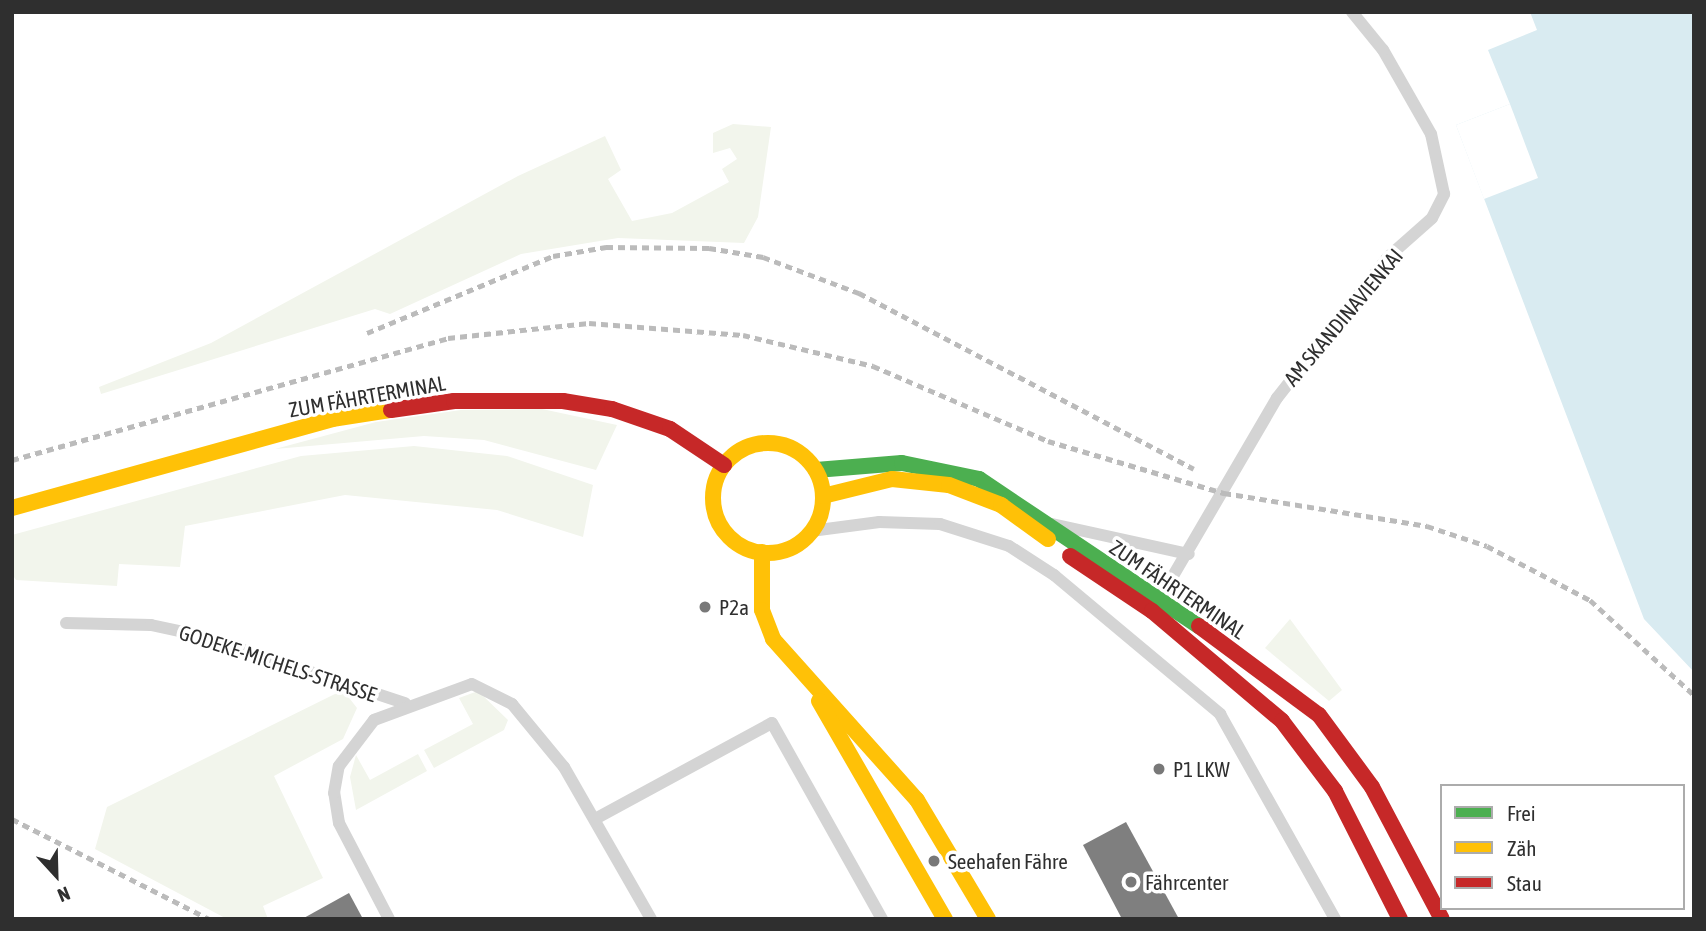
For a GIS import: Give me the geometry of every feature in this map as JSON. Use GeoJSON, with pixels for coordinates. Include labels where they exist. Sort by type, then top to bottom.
{"type":"FeatureCollection","features":[{"type":"Feature","properties":{"kind":"street","name":"AM SKANDINAVIENKAI"},"geometry":{"type":"LineString","coordinates":[[1156,604],[1189,554],[1216,498],[1277,398],[1387,258],[1432,218],[1444,194],[1432,134],[1383,50],[1352,12]]}},
{"type":"Feature","properties":{"kind":"street","name":"ZUM FÄHRTERMINAL"},"geometry":{"type":"LineString","coordinates":[[12,508],[332,419],[454,401],[563,401],[612,409],[670,429],[724,465]]}},
{"type":"Feature","properties":{"kind":"street"},"geometry":{"type":"LineString","coordinates":[[811,531],[823,496],[816,470],[799,453],[765,443],[742,449],[724,465],[714,489],[716,514],[728,536],[762,552],[789,548],[811,531],[879,522],[940,524],[1009,546],[1055,575],[1220,714],[1335,919]]}},
{"type":"Feature","properties":{"kind":"street","name":"ZUM FÄHRTERMINAL"},"geometry":{"type":"LineString","coordinates":[[816,470],[902,463],[940,468],[989,484],[1048,523],[1156,604],[1282,721],[1316,760],[1397,913]]}},
{"type":"Feature","properties":{"kind":"street","name":"ZUM FÄHRTERMINAL"},"geometry":{"type":"LineString","coordinates":[[823,496],[892,479],[962,489],[1002,505],[1156,604],[1319,715],[1372,787],[1442,919]]}},
{"type":"Feature","properties":{"kind":"street"},"geometry":{"type":"LineString","coordinates":[[1048,523],[1189,554]]}},
{"type":"Feature","properties":{"kind":"street"},"geometry":{"type":"LineString","coordinates":[[762,552],[765,619],[814,692],[945,919]]}},
{"type":"Feature","properties":{"kind":"street","name":"GODEKE-MICHELS-STRASSE"},"geometry":{"type":"LineString","coordinates":[[66,623],[151,625],[202,636],[405,704]]}},
{"type":"Feature","properties":{"kind":"street"},"geometry":{"type":"LineString","coordinates":[[389,919],[339,823],[334,793],[354,738],[405,704],[472,684],[498,694],[565,767],[651,919]]}},
{"type":"Feature","properties":{"kind":"street"},"geometry":{"type":"LineString","coordinates":[[814,692],[871,742],[917,800],[988,919]]}},
{"type":"Feature","properties":{"kind":"street"},"geometry":{"type":"LineString","coordinates":[[595,819],[772,723],[882,919]]}},
{"type":"Feature","properties":{"kind":"shaded area"},"geometry":{"type":"Polygon","coordinates":[[[1530,12],[1694,12],[1694,672],[1644,619],[1456,125],[1510,104],[1488,50],[1537,30],[1530,12]]]}},
{"type":"Feature","properties":{"kind":"shaded area"},"geometry":{"type":"Polygon","coordinates":[[[733,124],[771,127],[758,217],[744,243],[618,238],[521,254],[390,314],[375,309],[101,394],[99,387],[211,343],[518,176],[605,136],[621,170],[608,179],[632,221],[672,213],[729,182],[722,169],[737,159],[730,148],[713,153],[713,133],[733,124]]]}},
{"type":"Feature","properties":{"kind":"shaded area"},"geometry":{"type":"Polygon","coordinates":[[[542,409],[617,425],[596,470],[484,440],[424,436],[275,449],[376,422],[461,410],[542,409]]]}},
{"type":"Feature","properties":{"kind":"shaded area"},"geometry":{"type":"Polygon","coordinates":[[[414,446],[507,456],[593,485],[583,537],[497,510],[345,495],[185,526],[180,567],[119,564],[117,586],[16,580],[12,574],[12,535],[301,456],[414,446]]]}},
{"type":"Feature","properties":{"kind":"shaded area"},"geometry":{"type":"Polygon","coordinates":[[[1290,619],[1342,690],[1329,701],[1265,648],[1290,619]]]}},
{"type":"Feature","properties":{"kind":"shaded area"},"geometry":{"type":"Polygon","coordinates":[[[343,690],[357,708],[343,739],[274,776],[323,878],[263,906],[268,919],[227,919],[95,849],[107,807],[343,690]]]}},
{"type":"Feature","properties":{"kind":"shaded area"},"geometry":{"type":"Polygon","coordinates":[[[478,691],[508,720],[504,730],[434,768],[424,750],[473,724],[459,698],[478,691]]]}},
{"type":"Feature","properties":{"kind":"shaded area"},"geometry":{"type":"Polygon","coordinates":[[[418,754],[427,771],[356,810],[350,777],[356,755],[370,780],[418,754]]]}},
{"type":"Feature","properties":{"kind":"pier"},"geometry":{"type":"Polygon","coordinates":[[[1510,104],[1538,178],[1484,199],[1456,125],[1510,104]]]}},
{"type":"Feature","properties":{"kind":"building","name":"Fährcenter"},"geometry":{"type":"Polygon","coordinates":[[[1126,822],[1179,919],[1122,919],[1083,845],[1126,822]]]}},
{"type":"Feature","properties":{"kind":"building"},"geometry":{"type":"Polygon","coordinates":[[[349,893],[363,919],[302,919],[349,893]]]}},
{"type":"Feature","properties":{"kind":"railway"},"geometry":{"type":"LineString","coordinates":[[367,333],[553,256],[606,247],[709,248],[763,257],[859,293],[1194,469]]}},
{"type":"Feature","properties":{"kind":"railway"},"geometry":{"type":"LineString","coordinates":[[12,460],[448,338],[589,323],[743,335],[873,366],[1048,441],[1224,493],[1427,526],[1487,546],[1590,600],[1694,695]]}},
{"type":"Feature","properties":{"kind":"railway"},"geometry":{"type":"LineString","coordinates":[[12,819],[209,919]]}},
{"type":"Feature","properties":{"kind":"traffic: fast"},"geometry":{"type":"LineString","coordinates":[[816,470],[902,463],[979,479],[1199,626]]}},
{"type":"Feature","properties":{"kind":"traffic: slow"},"geometry":{"type":"LineString","coordinates":[[12,508],[332,419],[391,410]]}},
{"type":"Feature","properties":{"kind":"traffic: slow"},"geometry":{"type":"LineString","coordinates":[[768,443],[789,447],[807,459],[819,477],[823,498],[819,519],[807,537],[789,549],[768,553],[747,549],[729,537],[717,519],[713,498],[717,477],[729,459],[747,447],[768,443]]}},
{"type":"Feature","properties":{"kind":"traffic: slow"},"geometry":{"type":"LineString","coordinates":[[823,496],[892,479],[949,485],[1001,505],[1048,539]]}},
{"type":"Feature","properties":{"kind":"traffic: slow"},"geometry":{"type":"LineString","coordinates":[[762,552],[762,610],[773,639],[917,800],[988,919]]}},
{"type":"Feature","properties":{"kind":"traffic: slow"},"geometry":{"type":"LineString","coordinates":[[819,701],[945,919]]}},
{"type":"Feature","properties":{"kind":"traffic: jam"},"geometry":{"type":"LineString","coordinates":[[391,410],[454,401],[563,401],[612,409],[670,429],[724,465]]}},
{"type":"Feature","properties":{"kind":"traffic: jam"},"geometry":{"type":"LineString","coordinates":[[1070,556],[1152,611],[1282,721],[1335,791],[1400,919]]}},
{"type":"Feature","properties":{"kind":"traffic: jam"},"geometry":{"type":"LineString","coordinates":[[1199,626],[1319,715],[1372,787],[1442,919]]}},
{"type":"Feature","properties":{"kind":"place","name":"P2a"},"geometry":{"type":"Point","coordinates":[705,607]}},
{"type":"Feature","properties":{"kind":"place","name":"P1 LKW"},"geometry":{"type":"Point","coordinates":[1159,769]}},
{"type":"Feature","properties":{"kind":"place","name":"Seehafen Fähre"},"geometry":{"type":"Point","coordinates":[934,861]}},
{"type":"Feature","properties":{"kind":"place","name":"Fährcenter"},"geometry":{"type":"Point","coordinates":[1131,882]}}]}
